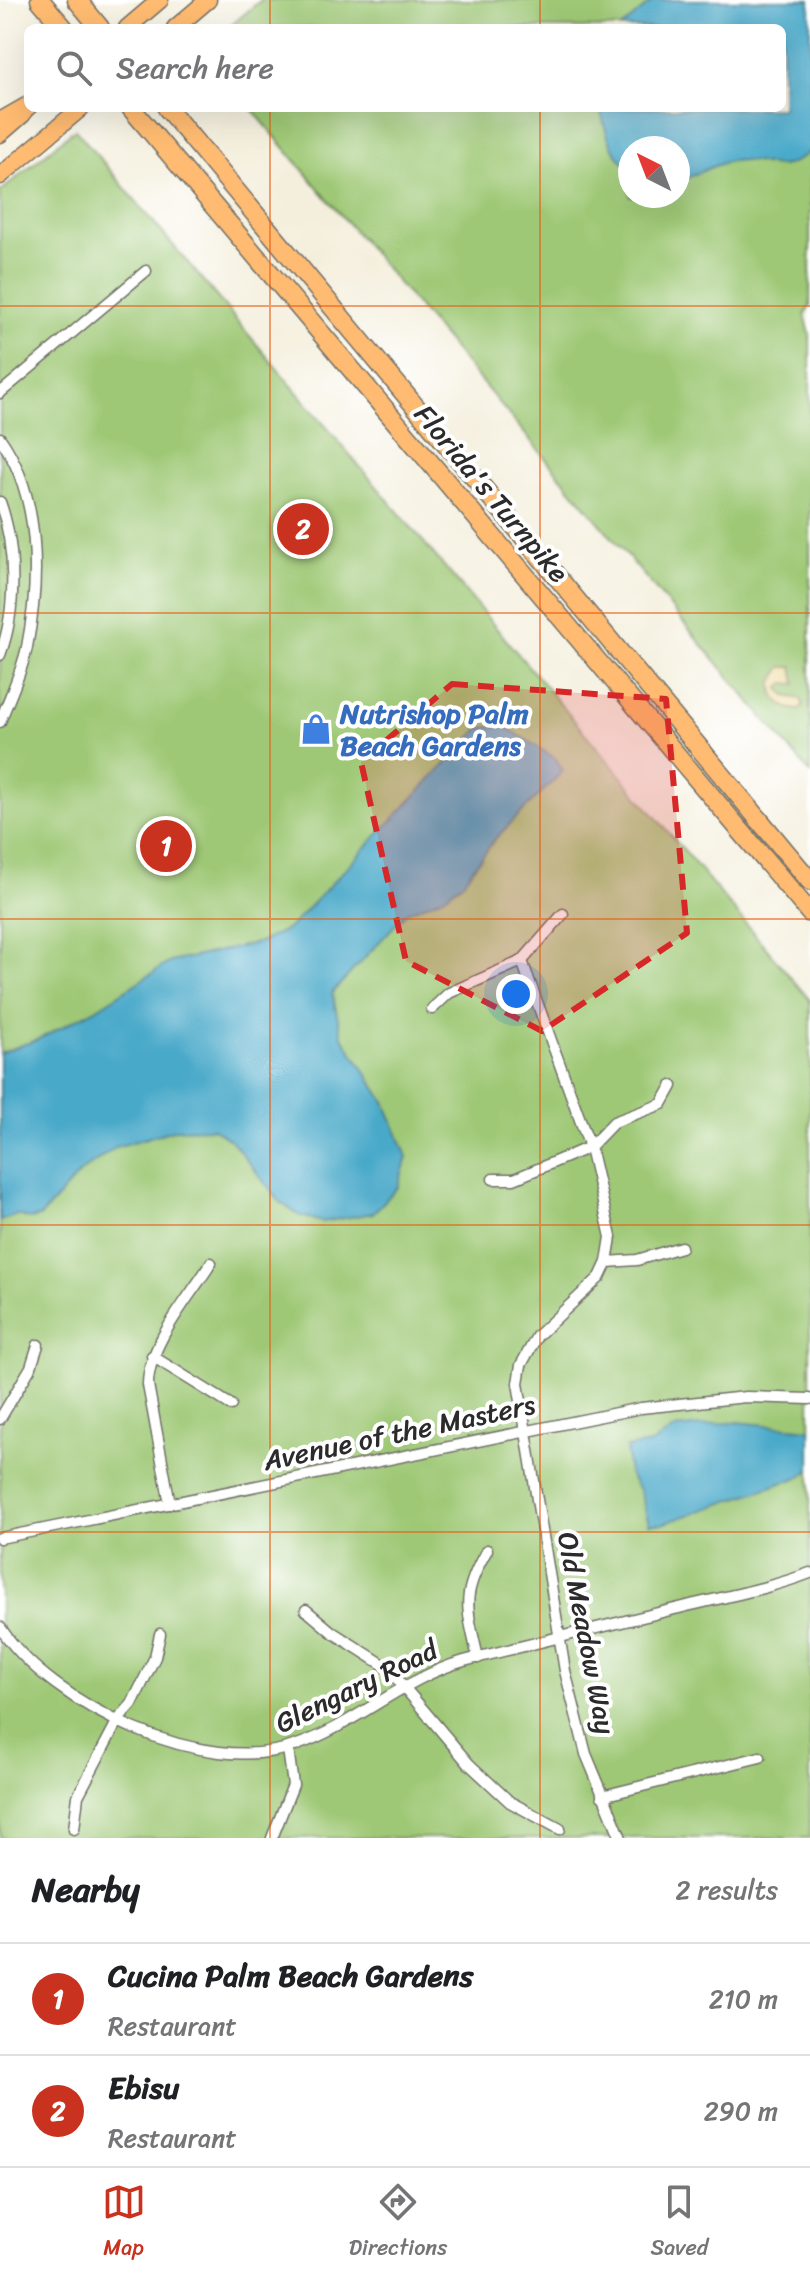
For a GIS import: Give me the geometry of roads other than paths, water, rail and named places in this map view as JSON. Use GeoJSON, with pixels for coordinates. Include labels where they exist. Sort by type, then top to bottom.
{"type":"FeatureCollection","features":[{"type":"Feature","properties":{"kind":"highway"},"geometry":{"type":"LineString","coordinates":[[40,0],[61,24]]}},
{"type":"Feature","properties":{"kind":"highway"},"geometry":{"type":"LineString","coordinates":[[77,0],[97,24]]}},
{"type":"Feature","properties":{"kind":"highway"},"geometry":{"type":"LineString","coordinates":[[0,122],[24,110]]}},
{"type":"Feature","properties":{"kind":"highway","name":"Florida's Turnpike"},"geometry":{"type":"LineString","coordinates":[[134,112],[810,913]]}},
{"type":"Feature","properties":{"kind":"highway","name":"Florida's Turnpike"},"geometry":{"type":"LineString","coordinates":[[170,112],[810,881]]}},
{"type":"Feature","properties":{"kind":"main road"},"geometry":{"type":"LineString","coordinates":[[133,22],[160,0]]}},
{"type":"Feature","properties":{"kind":"main road"},"geometry":{"type":"LineString","coordinates":[[180,24],[208,0]]}},
{"type":"Feature","properties":{"kind":"main road"},"geometry":{"type":"LineString","coordinates":[[0,134],[24,112]]}},
{"type":"Feature","properties":{"kind":"main road"},"geometry":{"type":"LineString","coordinates":[[0,176],[75,112]]}},
{"type":"Feature","properties":{"kind":"street"},"geometry":{"type":"LineString","coordinates":[[0,393],[146,271]]}},
{"type":"Feature","properties":{"kind":"street"},"geometry":{"type":"LineString","coordinates":[[0,438],[20,480],[37,565],[26,649],[0,722]]}},
{"type":"Feature","properties":{"kind":"street"},"geometry":{"type":"LineString","coordinates":[[0,502],[12,554],[7,632],[0,655]]}},
{"type":"Feature","properties":{"kind":"street"},"geometry":{"type":"LineString","coordinates":[[432,1009],[449,993],[522,961],[563,914]]}},
{"type":"Feature","properties":{"kind":"street"},"geometry":{"type":"LineString","coordinates":[[522,961],[590,1147],[610,1228],[607,1262],[637,1260],[681,1247]]}},
{"type":"Feature","properties":{"kind":"street"},"geometry":{"type":"LineString","coordinates":[[493,1179],[514,1179],[590,1147],[614,1122],[662,1104],[672,1086]]}},
{"type":"Feature","properties":{"kind":"street","name":"Old Meadow Way"},"geometry":{"type":"LineString","coordinates":[[607,1262],[594,1283],[528,1349],[518,1383],[574,1713],[602,1796],[621,1838]]}},
{"type":"Feature","properties":{"kind":"street"},"geometry":{"type":"LineString","coordinates":[[170,1504],[148,1385],[152,1356],[211,1263]]}},
{"type":"Feature","properties":{"kind":"street"},"geometry":{"type":"LineString","coordinates":[[0,1419],[31,1367],[38,1345]]}},
{"type":"Feature","properties":{"kind":"street"},"geometry":{"type":"LineString","coordinates":[[152,1356],[231,1405]]}},
{"type":"Feature","properties":{"kind":"street","name":"Avenue of the Masters"},"geometry":{"type":"LineString","coordinates":[[0,1538],[685,1401],[746,1397],[810,1399]]}},
{"type":"Feature","properties":{"kind":"street"},"geometry":{"type":"LineString","coordinates":[[478,1658],[469,1616],[469,1580],[487,1550]]}},
{"type":"Feature","properties":{"kind":"street","name":"Glengary Road"},"geometry":{"type":"LineString","coordinates":[[0,1627],[14,1647],[50,1681],[118,1720],[215,1753],[258,1754],[288,1749],[329,1732],[429,1674],[478,1658],[810,1573]]}},
{"type":"Feature","properties":{"kind":"street"},"geometry":{"type":"LineString","coordinates":[[306,1610],[332,1632],[376,1657],[486,1781],[510,1802],[560,1829]]}},
{"type":"Feature","properties":{"kind":"street"},"geometry":{"type":"LineString","coordinates":[[74,1829],[78,1796],[118,1720],[132,1704],[155,1657],[160,1634]]}},
{"type":"Feature","properties":{"kind":"street"},"geometry":{"type":"LineString","coordinates":[[272,1838],[293,1785],[288,1749]]}},
{"type":"Feature","properties":{"kind":"street"},"geometry":{"type":"LineString","coordinates":[[602,1796],[760,1757]]}},
{"type":"Feature","properties":{"kind":"water"},"geometry":{"type":"Polygon","coordinates":[[[654,0],[810,0],[810,151],[799,160],[780,166],[732,161],[690,176],[690,136],[618,136],[618,156],[601,112],[786,112],[786,24],[626,24],[654,0]]]}},
{"type":"Feature","properties":{"kind":"water"},"geometry":{"type":"Polygon","coordinates":[[[503,725],[556,759],[563,771],[496,838],[462,883],[444,897],[407,912],[332,993],[342,1036],[385,1102],[407,1157],[398,1187],[373,1213],[322,1222],[298,1215],[280,1202],[231,1140],[212,1128],[177,1129],[116,1147],[82,1171],[41,1216],[31,1219],[17,1215],[0,1221],[0,1053],[39,1039],[94,1010],[170,962],[261,942],[289,928],[480,728],[503,725]]]}},
{"type":"Feature","properties":{"kind":"water"},"geometry":{"type":"Polygon","coordinates":[[[737,1422],[810,1429],[810,1470],[802,1476],[662,1524],[649,1524],[640,1491],[629,1475],[626,1448],[651,1444],[674,1429],[737,1422]]]}},
{"type":"Feature","properties":{"kind":"place","name":"Ebisu"},"geometry":{"type":"Point","coordinates":[303,529]}},
{"type":"Feature","properties":{"kind":"place","name":"Nutrishop Palm Beach Gardens"},"geometry":{"type":"Point","coordinates":[316,729]}},
{"type":"Feature","properties":{"kind":"place","name":"Cucina Palm Beach Gardens"},"geometry":{"type":"Point","coordinates":[166,846]}}]}
